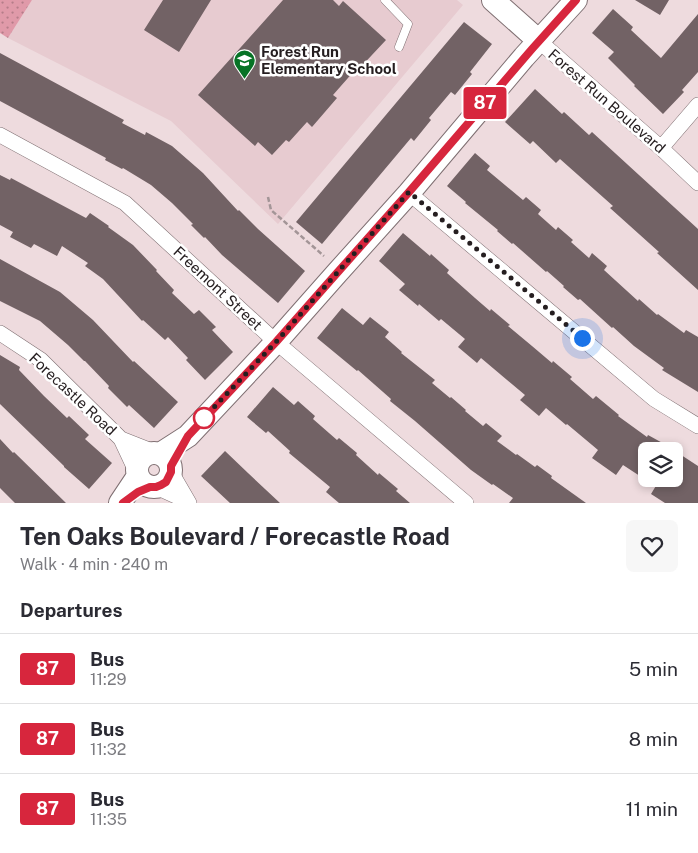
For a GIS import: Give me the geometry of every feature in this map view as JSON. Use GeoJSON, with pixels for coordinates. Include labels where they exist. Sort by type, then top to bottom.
{"type":"FeatureCollection","features":[{"type":"Feature","properties":{"kind":"street","name":"Forest Run Boulevard"},"geometry":{"type":"LineString","coordinates":[[493,0],[698,183]]}},
{"type":"Feature","properties":{"kind":"street"},"geometry":{"type":"LineString","coordinates":[[122,503],[276,342],[576,0]]}},
{"type":"Feature","properties":{"kind":"street"},"geometry":{"type":"LineString","coordinates":[[661,148],[698,105]]}},
{"type":"Feature","properties":{"kind":"street","name":"Freemont Street"},"geometry":{"type":"LineString","coordinates":[[0,135],[125,203],[276,342],[466,503]]}},
{"type":"Feature","properties":{"kind":"street"},"geometry":{"type":"LineString","coordinates":[[409,192],[654,399],[698,426]]}},
{"type":"Feature","properties":{"kind":"street","name":"Forecastle Road"},"geometry":{"type":"LineString","coordinates":[[0,333],[41,360],[188,502]]}},
{"type":"Feature","properties":{"kind":"street","name":"Forecastle Road"},"geometry":{"type":"LineString","coordinates":[[121,439],[154,471],[178,483],[188,502]]}},
{"type":"Feature","properties":{"kind":"lane"},"geometry":{"type":"LineString","coordinates":[[384,0],[408,24],[399,47]]}},
{"type":"Feature","properties":{"kind":"path"},"geometry":{"type":"LineString","coordinates":[[268,197],[270,210],[324,256]]}},
{"type":"Feature","properties":{"kind":"shaded area"},"geometry":{"type":"Polygon","coordinates":[[[0,0],[32,0],[8,38],[0,33],[0,0]]]}},
{"type":"Feature","properties":{"kind":"shaded area","name":"Forest Run Elementary School"},"geometry":{"type":"Polygon","coordinates":[[[32,0],[457,0],[463,5],[278,224],[171,121],[8,38],[32,0]]]}},
{"type":"Feature","properties":{"kind":"building"},"geometry":{"type":"Polygon","coordinates":[[[163,0],[211,0],[179,52],[144,30],[163,0]]]}},
{"type":"Feature","properties":{"kind":"building"},"geometry":{"type":"Polygon","coordinates":[[[283,0],[333,0],[339,6],[343,1],[386,40],[357,71],[355,70],[333,95],[337,98],[312,127],[307,122],[289,142],[286,140],[272,155],[258,142],[255,146],[198,95],[283,0]]]}},
{"type":"Feature","properties":{"kind":"building"},"geometry":{"type":"Polygon","coordinates":[[[635,0],[669,0],[660,15],[635,0]]]}},
{"type":"Feature","properties":{"kind":"building"},"geometry":{"type":"Polygon","coordinates":[[[613,9],[633,27],[631,30],[661,58],[698,14],[698,72],[682,90],[684,92],[663,114],[608,58],[614,52],[592,33],[613,9]]]}},
{"type":"Feature","properties":{"kind":"building"},"geometry":{"type":"Polygon","coordinates":[[[464,22],[492,44],[455,95],[451,92],[429,118],[431,120],[414,141],[411,138],[322,244],[296,222],[464,22]]]}},
{"type":"Feature","properties":{"kind":"building"},"geometry":{"type":"Polygon","coordinates":[[[0,53],[124,120],[122,123],[145,135],[146,132],[172,146],[203,173],[238,211],[305,271],[278,303],[222,255],[191,225],[193,224],[172,203],[151,185],[123,168],[105,160],[106,158],[0,101],[0,53]]]}},
{"type":"Feature","properties":{"kind":"building"},"geometry":{"type":"Polygon","coordinates":[[[535,89],[562,114],[564,112],[589,135],[592,132],[698,229],[698,290],[610,208],[613,206],[560,159],[556,163],[533,141],[530,144],[505,122],[535,89]]]}},
{"type":"Feature","properties":{"kind":"building"},"geometry":{"type":"Polygon","coordinates":[[[475,153],[490,166],[487,170],[523,200],[526,197],[541,210],[538,214],[556,230],[558,227],[589,258],[592,253],[607,266],[604,270],[638,301],[639,299],[657,315],[684,333],[686,330],[698,337],[698,392],[662,370],[664,368],[612,328],[580,299],[578,300],[547,271],[512,244],[447,186],[475,153]]]}},
{"type":"Feature","properties":{"kind":"building"},"geometry":{"type":"Polygon","coordinates":[[[0,175],[10,180],[11,178],[86,218],[90,213],[109,226],[133,245],[174,290],[172,293],[194,314],[199,310],[216,327],[212,330],[233,352],[205,380],[168,337],[165,340],[142,321],[103,279],[85,266],[88,263],[62,246],[57,256],[34,244],[31,248],[10,237],[13,232],[0,225],[0,175]]]}},
{"type":"Feature","properties":{"kind":"building"},"geometry":{"type":"Polygon","coordinates":[[[403,233],[449,270],[447,273],[490,311],[491,309],[552,363],[553,361],[572,377],[570,379],[593,399],[596,396],[618,416],[647,437],[648,435],[661,442],[638,442],[638,475],[623,465],[616,475],[592,458],[598,450],[567,424],[546,408],[539,416],[520,400],[525,395],[481,358],[477,363],[458,347],[465,339],[441,319],[439,321],[399,290],[405,284],[379,261],[403,233]]]}},
{"type":"Feature","properties":{"kind":"building"},"geometry":{"type":"Polygon","coordinates":[[[0,259],[60,292],[93,320],[133,362],[178,402],[154,428],[129,405],[127,407],[85,361],[40,321],[0,301],[0,259]]]}},
{"type":"Feature","properties":{"kind":"building"},"geometry":{"type":"Polygon","coordinates":[[[342,308],[363,325],[370,317],[389,332],[385,337],[401,353],[435,380],[432,383],[451,397],[483,426],[486,423],[502,436],[497,441],[535,467],[537,465],[552,476],[551,478],[586,503],[509,503],[513,498],[471,470],[390,401],[391,399],[358,370],[317,338],[342,308]]]}},
{"type":"Feature","properties":{"kind":"building"},"geometry":{"type":"Polygon","coordinates":[[[0,355],[20,367],[19,370],[44,396],[67,418],[69,416],[89,435],[85,439],[112,463],[89,489],[0,404],[0,355]]]}},
{"type":"Feature","properties":{"kind":"building"},"geometry":{"type":"Polygon","coordinates":[[[273,387],[294,405],[298,401],[315,416],[313,419],[337,440],[339,438],[357,453],[356,455],[378,475],[379,473],[398,489],[396,491],[410,503],[339,503],[326,492],[330,487],[289,453],[290,451],[268,431],[266,433],[247,417],[273,387]]]}},
{"type":"Feature","properties":{"kind":"building"},"geometry":{"type":"Polygon","coordinates":[[[0,439],[66,503],[15,503],[0,488],[0,439]]]}},
{"type":"Feature","properties":{"kind":"building"},"geometry":{"type":"Polygon","coordinates":[[[225,451],[280,503],[230,503],[201,476],[225,451]]]}},
{"type":"Feature","properties":{"kind":"building"},"geometry":{"type":"Polygon","coordinates":[[[683,456],[698,466],[698,503],[665,503],[651,494],[655,487],[683,487],[683,456]]]}},
{"type":"Feature","properties":{"kind":"bus line","name":"87"},"geometry":{"type":"LineString","coordinates":[[123,503],[138,492],[166,482],[171,472],[171,466],[188,436],[276,342],[576,0]]}},
{"type":"Feature","properties":{"kind":"place","name":"Forest Run Elementary School"},"geometry":{"type":"Point","coordinates":[245,79]}},
{"type":"Feature","properties":{"kind":"route"},"geometry":{"type":"LineString","coordinates":[[204,418],[200,422],[276,342],[409,192],[582,338]]}}]}
